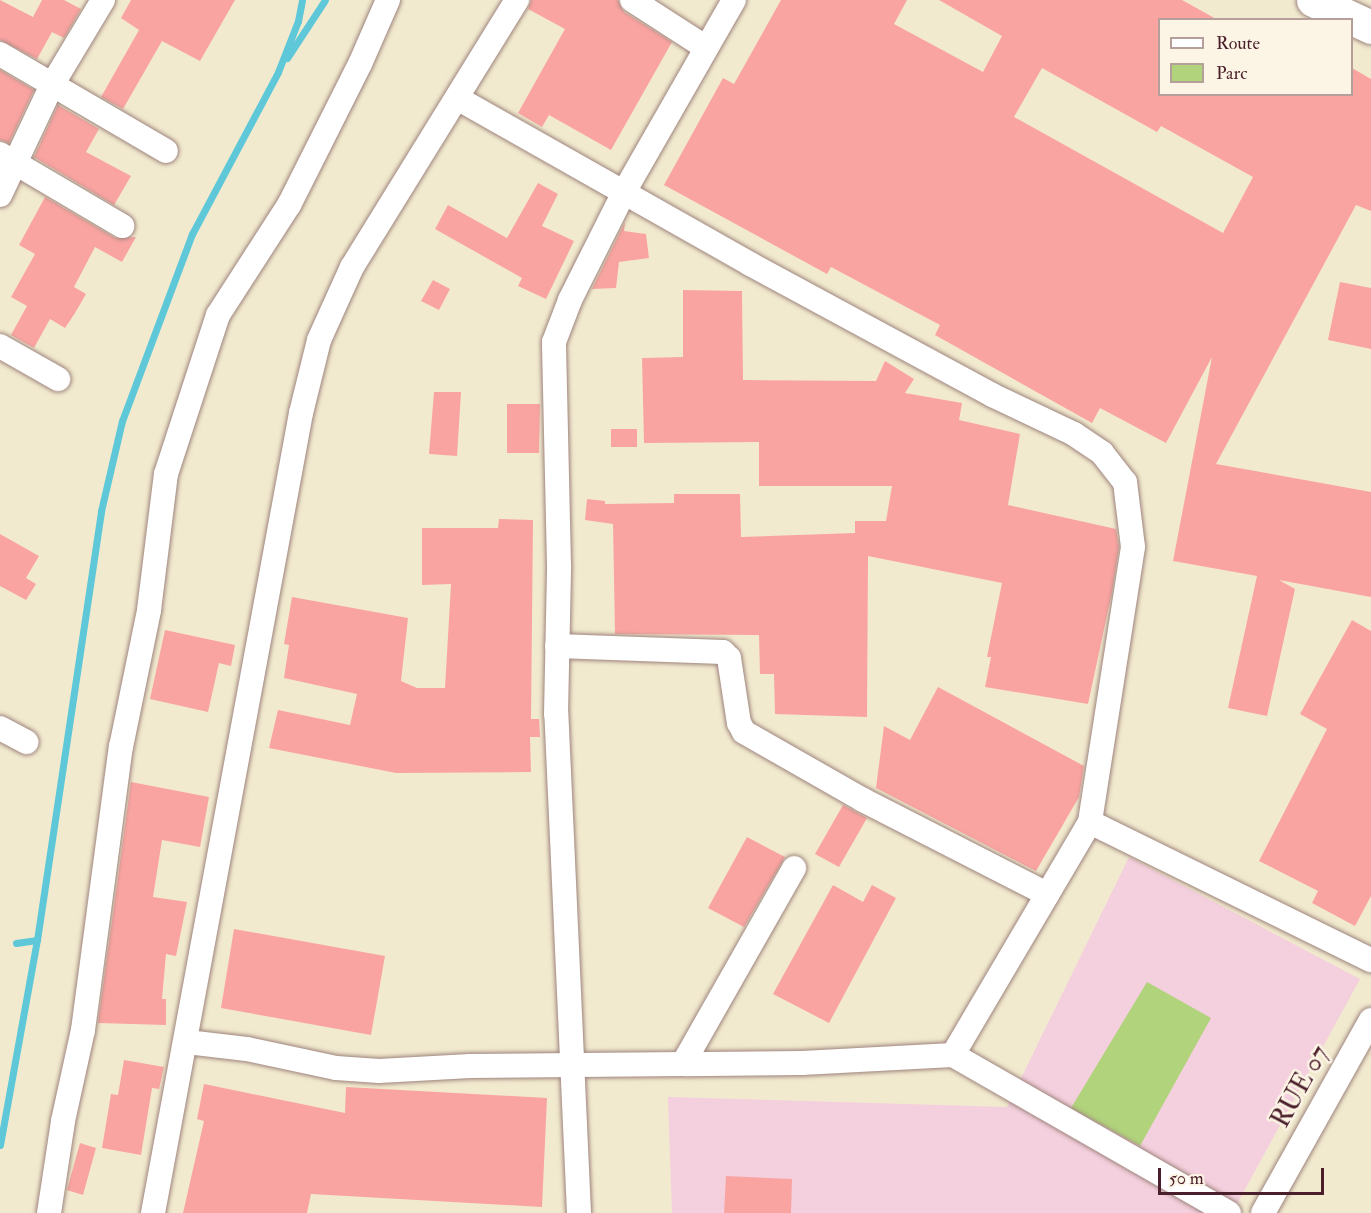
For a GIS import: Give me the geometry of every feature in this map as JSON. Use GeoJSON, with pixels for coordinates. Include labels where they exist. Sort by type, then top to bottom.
{"type":"FeatureCollection","features":[{"type":"Feature","properties":{"kind":"main road"},"geometry":{"type":"LineString","coordinates":[[1313,0],[1352,18]]}},
{"type":"Feature","properties":{"kind":"main road"},"geometry":{"type":"LineString","coordinates":[[1353,19],[1371,27]]}},
{"type":"Feature","properties":{"kind":"street"},"geometry":{"type":"LineString","coordinates":[[0,195],[7,157],[103,0]]}},
{"type":"Feature","properties":{"kind":"street"},"geometry":{"type":"LineString","coordinates":[[50,1213],[63,1120],[84,1030],[121,747],[149,610],[166,474],[219,315],[290,205],[316,155],[388,0]]}},
{"type":"Feature","properties":{"kind":"street"},"geometry":{"type":"LineString","coordinates":[[153,1213],[187,1042],[301,413],[319,340],[352,267],[517,0]]}},
{"type":"Feature","properties":{"kind":"street"},"geometry":{"type":"LineString","coordinates":[[632,0],[705,47]]}},
{"type":"Feature","properties":{"kind":"street"},"geometry":{"type":"LineString","coordinates":[[579,1213],[563,900],[557,646],[554,342],[570,300],[624,192],[734,0]]}},
{"type":"Feature","properties":{"kind":"street"},"geometry":{"type":"LineString","coordinates":[[0,54],[51,86],[166,151]]}},
{"type":"Feature","properties":{"kind":"street"},"geometry":{"type":"LineString","coordinates":[[457,98],[992,394],[1074,434],[1102,453],[1125,482],[1133,547],[1106,739],[1090,822],[953,1055]]}},
{"type":"Feature","properties":{"kind":"street"},"geometry":{"type":"LineString","coordinates":[[7,157],[122,226]]}},
{"type":"Feature","properties":{"kind":"street"},"geometry":{"type":"LineString","coordinates":[[0,346],[58,378]]}},
{"type":"Feature","properties":{"kind":"street"},"geometry":{"type":"LineString","coordinates":[[557,646],[723,652],[729,658],[739,723],[744,732],[863,800],[1047,894]]}},
{"type":"Feature","properties":{"kind":"street"},"geometry":{"type":"LineString","coordinates":[[0,728],[26,742]]}},
{"type":"Feature","properties":{"kind":"street"},"geometry":{"type":"LineString","coordinates":[[1090,822],[1371,960]]}},
{"type":"Feature","properties":{"kind":"street"},"geometry":{"type":"LineString","coordinates":[[684,1062],[794,868]]}},
{"type":"Feature","properties":{"kind":"street","name":"RUE 07"},"geometry":{"type":"LineString","coordinates":[[1263,1213],[1368,1031]]}},
{"type":"Feature","properties":{"kind":"street"},"geometry":{"type":"LineString","coordinates":[[187,1042],[247,1049],[336,1068],[379,1071],[470,1066],[573,1068],[684,1062],[802,1063],[953,1055],[1229,1213]]}},
{"type":"Feature","properties":{"kind":"shaded area"},"geometry":{"type":"Polygon","coordinates":[[[1129,857],[1360,979],[1232,1213],[672,1213],[668,1097],[1007,1107],[1129,857]]]}},
{"type":"Feature","properties":{"kind":"green space"},"geometry":{"type":"Polygon","coordinates":[[[1147,982],[1211,1018],[1140,1146],[1071,1108],[1147,982]]]}},
{"type":"Feature","properties":{"kind":"building"},"geometry":{"type":"Polygon","coordinates":[[[0,0],[33,17],[42,0],[64,0],[81,9],[64,38],[52,32],[37,59],[0,40],[0,0]]]}},
{"type":"Feature","properties":{"kind":"building"},"geometry":{"type":"Polygon","coordinates":[[[131,0],[235,0],[200,61],[162,41],[123,109],[101,97],[139,30],[121,18],[131,0]]]}},
{"type":"Feature","properties":{"kind":"building"},"geometry":{"type":"Polygon","coordinates":[[[531,0],[618,0],[624,12],[672,42],[611,150],[549,115],[542,127],[518,113],[565,29],[528,9],[531,0]]]}},
{"type":"Feature","properties":{"kind":"building"},"geometry":{"type":"Polygon","coordinates":[[[781,0],[907,0],[894,24],[983,72],[1002,36],[939,0],[1182,0],[1214,18],[1158,18],[1158,96],[1353,96],[1353,69],[1371,79],[1371,211],[1356,205],[1216,464],[1371,492],[1371,597],[1279,580],[1295,589],[1267,716],[1228,708],[1257,576],[1173,561],[1212,357],[1166,443],[1100,408],[1092,423],[935,335],[940,325],[831,267],[827,274],[664,185],[723,78],[734,84],[781,0]],[[1042,68],[1014,117],[1223,233],[1253,177],[1161,126],[1157,132],[1042,68]]]}},
{"type":"Feature","properties":{"kind":"building"},"geometry":{"type":"Polygon","coordinates":[[[0,70],[34,90],[9,143],[0,140],[0,70]]]}},
{"type":"Feature","properties":{"kind":"building"},"geometry":{"type":"Polygon","coordinates":[[[58,105],[99,129],[86,152],[131,176],[114,205],[34,157],[58,105]]]}},
{"type":"Feature","properties":{"kind":"building"},"geometry":{"type":"Polygon","coordinates":[[[538,183],[558,194],[542,226],[574,241],[546,299],[518,286],[522,278],[435,229],[448,205],[507,238],[538,183]]]}},
{"type":"Feature","properties":{"kind":"building"},"geometry":{"type":"Polygon","coordinates":[[[45,197],[115,238],[136,237],[122,262],[95,247],[74,287],[86,294],[75,313],[65,328],[50,319],[34,348],[11,335],[27,306],[11,297],[35,254],[19,245],[45,197]]]}},
{"type":"Feature","properties":{"kind":"building"},"geometry":{"type":"Polygon","coordinates":[[[625,222],[624,231],[646,234],[649,258],[619,262],[616,288],[592,289],[625,222]]]}},
{"type":"Feature","properties":{"kind":"building"},"geometry":{"type":"Polygon","coordinates":[[[433,280],[450,289],[439,310],[421,301],[433,280]]]}},
{"type":"Feature","properties":{"kind":"building"},"geometry":{"type":"Polygon","coordinates":[[[1340,282],[1371,288],[1371,349],[1328,340],[1340,282]]]}},
{"type":"Feature","properties":{"kind":"building"},"geometry":{"type":"Polygon","coordinates":[[[683,290],[742,291],[743,380],[876,381],[885,361],[914,379],[905,393],[962,403],[959,420],[1020,434],[1008,505],[1116,529],[1119,547],[1112,592],[1088,704],[985,687],[991,657],[987,657],[1002,583],[868,556],[867,717],[775,714],[774,674],[760,674],[759,635],[615,634],[613,524],[585,520],[587,499],[605,501],[605,504],[674,503],[674,494],[740,494],[741,537],[855,533],[855,521],[886,521],[892,486],[759,486],[759,442],[644,443],[642,358],[683,357],[683,290]]]}},
{"type":"Feature","properties":{"kind":"building"},"geometry":{"type":"Polygon","coordinates":[[[434,392],[461,392],[457,456],[429,454],[434,392]]]}},
{"type":"Feature","properties":{"kind":"building"},"geometry":{"type":"Polygon","coordinates":[[[507,404],[540,404],[539,453],[507,453],[507,404]]]}},
{"type":"Feature","properties":{"kind":"building"},"geometry":{"type":"Polygon","coordinates":[[[611,429],[637,429],[637,447],[611,447],[611,429]]]}},
{"type":"Feature","properties":{"kind":"building"},"geometry":{"type":"Polygon","coordinates":[[[499,519],[533,520],[531,719],[539,719],[540,737],[530,737],[531,772],[396,773],[269,748],[278,710],[350,725],[357,694],[284,678],[289,645],[284,644],[292,597],[408,618],[401,681],[417,688],[445,688],[451,584],[422,585],[422,528],[498,528],[499,519]]]}},
{"type":"Feature","properties":{"kind":"building"},"geometry":{"type":"Polygon","coordinates":[[[0,534],[39,556],[26,578],[36,584],[26,600],[0,586],[0,534]]]}},
{"type":"Feature","properties":{"kind":"building"},"geometry":{"type":"Polygon","coordinates":[[[1352,620],[1371,631],[1371,896],[1355,926],[1312,903],[1318,891],[1259,861],[1327,729],[1300,714],[1352,620]]]}},
{"type":"Feature","properties":{"kind":"building"},"geometry":{"type":"Polygon","coordinates":[[[165,630],[235,645],[231,666],[219,663],[208,712],[150,699],[165,630]]]}},
{"type":"Feature","properties":{"kind":"building"},"geometry":{"type":"Polygon","coordinates":[[[938,687],[1084,766],[1079,797],[1036,871],[876,788],[884,726],[910,740],[938,687]]]}},
{"type":"Feature","properties":{"kind":"building"},"geometry":{"type":"Polygon","coordinates":[[[131,782],[209,797],[200,847],[162,840],[153,897],[187,902],[176,956],[166,954],[162,999],[166,999],[166,1025],[98,1023],[131,782]]]}},
{"type":"Feature","properties":{"kind":"building"},"geometry":{"type":"Polygon","coordinates":[[[843,805],[867,818],[839,867],[815,854],[843,805]]]}},
{"type":"Feature","properties":{"kind":"building"},"geometry":{"type":"Polygon","coordinates":[[[747,837],[785,857],[744,927],[708,908],[747,837]]]}},
{"type":"Feature","properties":{"kind":"building"},"geometry":{"type":"Polygon","coordinates":[[[833,885],[863,902],[872,885],[896,898],[829,1023],[773,994],[833,885]]]}},
{"type":"Feature","properties":{"kind":"building"},"geometry":{"type":"Polygon","coordinates":[[[234,929],[385,956],[371,1035],[221,1008],[234,929]]]}},
{"type":"Feature","properties":{"kind":"building"},"geometry":{"type":"Polygon","coordinates":[[[124,1060],[164,1067],[159,1089],[152,1088],[141,1155],[102,1148],[111,1094],[118,1095],[124,1060]]]}},
{"type":"Feature","properties":{"kind":"building"},"geometry":{"type":"Polygon","coordinates":[[[204,1084],[345,1113],[346,1087],[547,1098],[542,1207],[311,1194],[307,1213],[183,1213],[204,1121],[197,1119],[204,1084]]]}},
{"type":"Feature","properties":{"kind":"building"},"geometry":{"type":"Polygon","coordinates":[[[80,1143],[96,1148],[83,1195],[67,1190],[80,1143]]]}},
{"type":"Feature","properties":{"kind":"building"},"geometry":{"type":"Polygon","coordinates":[[[726,1176],[792,1179],[791,1213],[724,1213],[726,1176]]]}},
{"type":"Feature","properties":{"kind":"waterway"},"geometry":{"type":"LineString","coordinates":[[0,1145],[37,940],[101,511],[122,421],[192,234],[278,72],[298,21],[302,0]]}},
{"type":"Feature","properties":{"kind":"waterway"},"geometry":{"type":"LineString","coordinates":[[287,58],[325,0]]}},
{"type":"Feature","properties":{"kind":"waterway"},"geometry":{"type":"LineString","coordinates":[[16,943],[37,940]]}}]}
